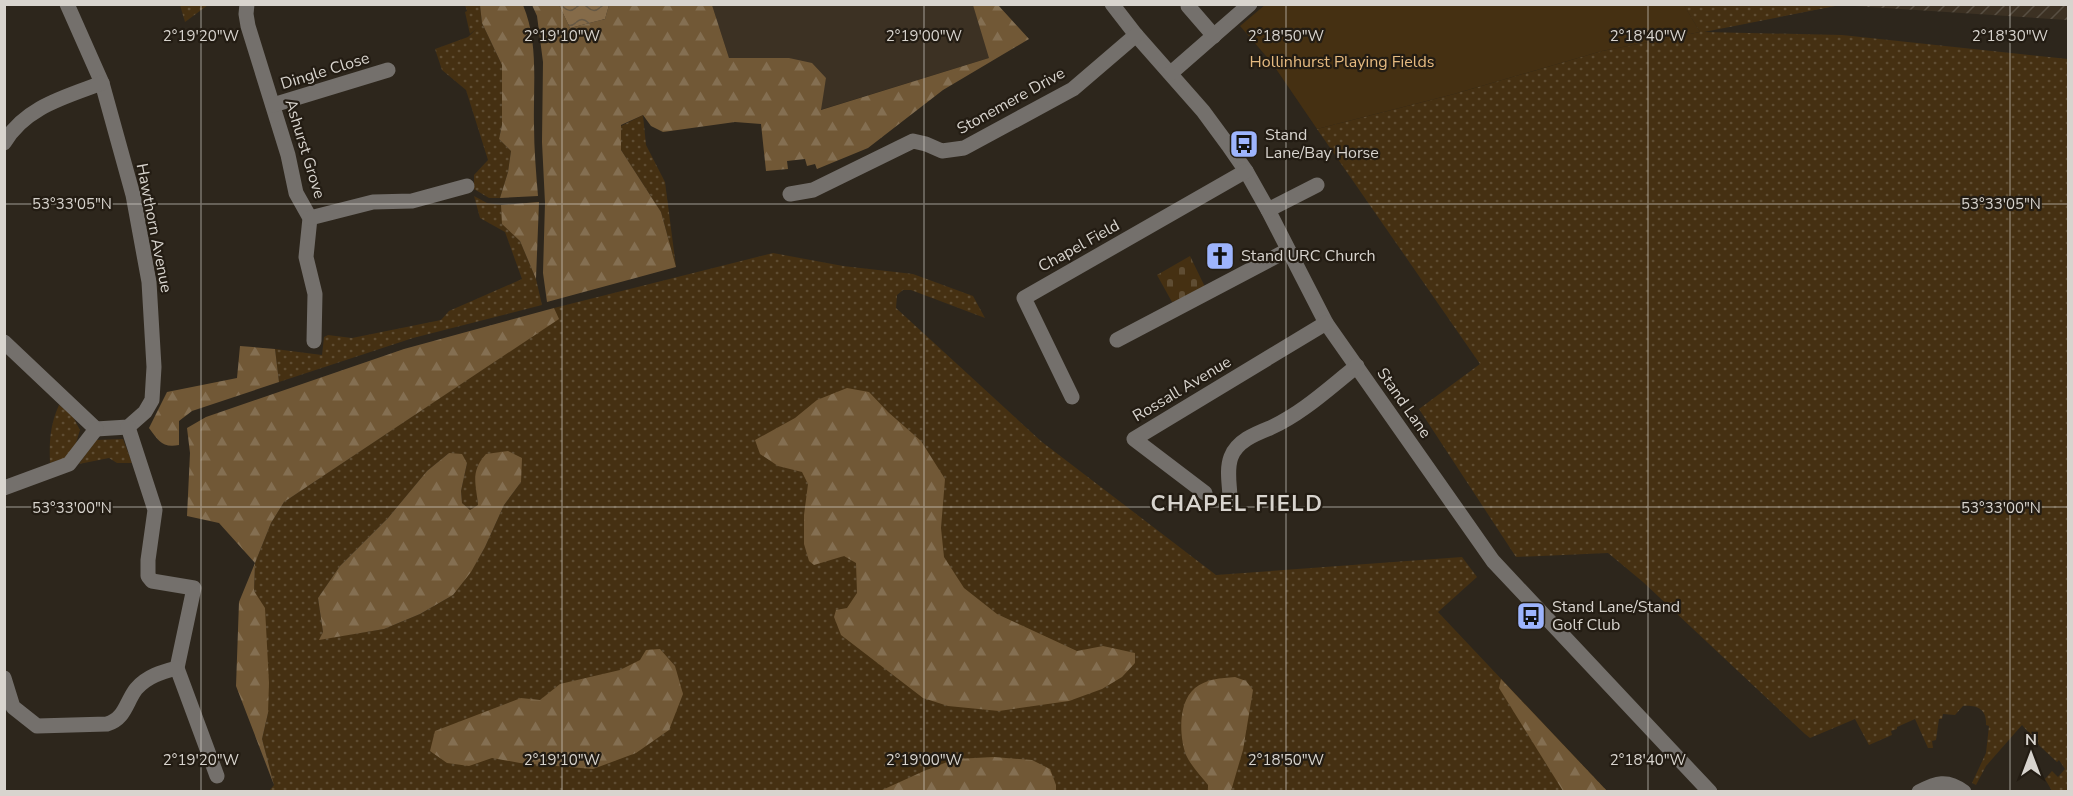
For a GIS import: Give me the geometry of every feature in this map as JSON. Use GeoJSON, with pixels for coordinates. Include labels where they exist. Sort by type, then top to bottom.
{"type":"FeatureCollection","features":[{"type":"Feature","properties":{"kind":"street","name":"Hawthorn Avenue"},"geometry":{"type":"LineString","coordinates":[[67,4],[102,83],[133,195],[148,282],[154,367],[152,400],[144,412],[128,427]]}},
{"type":"Feature","properties":{"kind":"street","name":"Ashurst Grove"},"geometry":{"type":"LineString","coordinates":[[247,4],[248,26],[288,155],[296,193],[310,218],[306,257],[315,294],[314,341]]}},
{"type":"Feature","properties":{"kind":"street","name":"Stand Lane"},"geometry":{"type":"LineString","coordinates":[[1112,4],[1203,111],[1246,171],[1326,323],[1493,561],[1710,792]]}},
{"type":"Feature","properties":{"kind":"street"},"geometry":{"type":"LineString","coordinates":[[1190,4],[1188,6],[1214,36]]}},
{"type":"Feature","properties":{"kind":"street"},"geometry":{"type":"LineString","coordinates":[[1171,73],[1250,4]]}},
{"type":"Feature","properties":{"kind":"street","name":"Stonemere Drive"},"geometry":{"type":"LineString","coordinates":[[790,194],[813,190],[913,141],[942,151],[964,148],[1073,89],[1136,34]]}},
{"type":"Feature","properties":{"kind":"street","name":"Dingle Close"},"geometry":{"type":"LineString","coordinates":[[273,105],[388,70]]}},
{"type":"Feature","properties":{"kind":"street"},"geometry":{"type":"LineString","coordinates":[[4,143],[10,133],[41,106],[102,83]]}},
{"type":"Feature","properties":{"kind":"street","name":"Chapel Field"},"geometry":{"type":"LineString","coordinates":[[1072,397],[1024,298],[1246,171]]}},
{"type":"Feature","properties":{"kind":"street"},"geometry":{"type":"LineString","coordinates":[[1268,210],[1317,185]]}},
{"type":"Feature","properties":{"kind":"street"},"geometry":{"type":"LineString","coordinates":[[310,218],[373,202],[412,201],[467,186]]}},
{"type":"Feature","properties":{"kind":"street"},"geometry":{"type":"LineString","coordinates":[[1117,340],[1288,250]]}},
{"type":"Feature","properties":{"kind":"street","name":"Rossall Avenue"},"geometry":{"type":"LineString","coordinates":[[1204,493],[1134,439],[1326,323]]}},
{"type":"Feature","properties":{"kind":"street"},"geometry":{"type":"LineString","coordinates":[[4,342],[96,429],[128,427],[154,510],[148,576],[152,581],[196,583],[177,668],[211,772]]}},
{"type":"Feature","properties":{"kind":"street"},"geometry":{"type":"LineString","coordinates":[[1225,504],[1230,499],[1228,473],[1231,457],[1239,445],[1314,402],[1357,366]]}},
{"type":"Feature","properties":{"kind":"street"},"geometry":{"type":"LineString","coordinates":[[4,488],[69,464],[96,429]]}},
{"type":"Feature","properties":{"kind":"street"},"geometry":{"type":"LineString","coordinates":[[4,678],[13,707],[37,726],[107,724],[115,721],[125,711],[136,690],[144,682],[160,672],[177,668]]}},
{"type":"Feature","properties":{"kind":"street"},"geometry":{"type":"LineString","coordinates":[[1919,792],[1936,783],[1947,783],[1955,785],[1964,792]]}},
{"type":"Feature","properties":{"kind":"shaded area"},"geometry":{"type":"Polygon","coordinates":[[[2068,4],[2068,20],[1840,5],[1700,32],[1684,5],[2068,4]]]}},
{"type":"Feature","properties":{"kind":"shaded area"},"geometry":{"type":"Polygon","coordinates":[[[712,5],[998,5],[1029,39],[989,58],[820,110],[826,78],[789,58],[729,58],[712,5]]]}},
{"type":"Feature","properties":{"kind":"green space"},"geometry":{"type":"Polygon","coordinates":[[[180,4],[208,5],[185,22],[180,4]]]}},
{"type":"Feature","properties":{"kind":"green space","name":"Hollinhurst Playing Fields"},"geometry":{"type":"Polygon","coordinates":[[[1266,4],[1684,5],[1700,32],[1602,51],[1454,94],[1317,129],[1272,63],[1240,26],[1266,4]]]}},
{"type":"Feature","properties":{"kind":"green space"},"geometry":{"type":"Polygon","coordinates":[[[465,5],[480,5],[482,23],[502,65],[502,125],[499,139],[511,151],[508,172],[500,198],[489,198],[474,189],[474,175],[488,160],[466,90],[442,70],[435,49],[468,37],[476,29],[470,34],[465,5]]]}},
{"type":"Feature","properties":{"kind":"green space"},"geometry":{"type":"Polygon","coordinates":[[[480,5],[523,5],[528,19],[534,64],[534,143],[538,196],[500,198],[508,172],[511,151],[499,139],[502,125],[502,65],[482,23],[480,5]]]}},
{"type":"Feature","properties":{"kind":"green space"},"geometry":{"type":"Polygon","coordinates":[[[532,5],[559,5],[570,28],[605,19],[609,5],[712,5],[729,58],[789,58],[812,63],[826,78],[821,110],[989,58],[973,5],[998,5],[1029,39],[943,90],[868,148],[817,169],[815,164],[807,166],[805,159],[787,161],[788,169],[766,171],[761,124],[735,122],[663,132],[651,126],[643,115],[621,125],[621,150],[661,212],[676,267],[547,302],[543,273],[545,203],[542,142],[543,62],[537,16],[532,5]]]}},
{"type":"Feature","properties":{"kind":"green space"},"geometry":{"type":"Polygon","coordinates":[[[1684,5],[1840,5],[1704,32],[1842,35],[2068,59],[2068,791],[2052,791],[2045,779],[2052,771],[2058,777],[2065,769],[2059,760],[2057,762],[2029,736],[2031,735],[2022,725],[1986,766],[1976,785],[1972,783],[1986,753],[1989,726],[1986,725],[1983,712],[1973,706],[1963,706],[1955,715],[1943,714],[1942,719],[1939,719],[1936,740],[1932,741],[1933,748],[1928,748],[1915,719],[1891,731],[1892,735],[1869,745],[1855,719],[1810,738],[1643,582],[1608,553],[1516,557],[1419,409],[1480,364],[1317,129],[1454,94],[1602,51],[1700,32],[1684,5]]]}},
{"type":"Feature","properties":{"kind":"green space"},"geometry":{"type":"Polygon","coordinates":[[[643,115],[646,145],[665,182],[676,267],[661,212],[621,150],[621,126],[643,115]]]}},
{"type":"Feature","properties":{"kind":"green space"},"geometry":{"type":"Polygon","coordinates":[[[474,196],[487,203],[501,205],[503,224],[520,241],[536,279],[542,305],[413,338],[279,382],[275,349],[322,355],[324,337],[328,335],[352,338],[441,320],[449,311],[522,279],[505,232],[480,218],[474,196]]]}},
{"type":"Feature","properties":{"kind":"green space"},"geometry":{"type":"Polygon","coordinates":[[[539,202],[536,279],[520,241],[502,224],[501,205],[539,202]]]}},
{"type":"Feature","properties":{"kind":"green space"},"geometry":{"type":"Polygon","coordinates":[[[773,253],[843,266],[913,274],[973,296],[985,318],[911,290],[903,290],[897,295],[896,308],[1042,442],[1216,575],[1462,557],[1477,577],[1438,612],[1607,791],[269,791],[274,785],[262,739],[268,713],[254,591],[255,563],[271,523],[284,502],[558,319],[554,308],[773,253]],[[449,453],[427,471],[388,518],[340,566],[318,598],[323,632],[320,639],[384,629],[420,614],[453,595],[471,571],[504,505],[521,482],[477,494],[478,505],[470,510],[462,503],[461,491],[467,463],[449,453]]]}},
{"type":"Feature","properties":{"kind":"green space"},"geometry":{"type":"Polygon","coordinates":[[[1190,256],[1206,289],[1176,304],[1175,301],[1172,302],[1157,275],[1190,256]]]}},
{"type":"Feature","properties":{"kind":"green space"},"geometry":{"type":"Polygon","coordinates":[[[554,308],[559,319],[284,502],[271,523],[255,563],[219,523],[187,516],[190,453],[187,428],[206,417],[404,349],[554,308]]]}},
{"type":"Feature","properties":{"kind":"green space"},"geometry":{"type":"Polygon","coordinates":[[[240,346],[275,349],[279,382],[192,411],[179,421],[179,445],[161,443],[149,428],[167,392],[237,378],[240,346]]]}},
{"type":"Feature","properties":{"kind":"green space"},"geometry":{"type":"Polygon","coordinates":[[[847,388],[869,392],[921,441],[945,479],[941,528],[944,557],[964,588],[997,614],[1077,651],[1103,646],[1135,653],[1135,663],[1122,677],[1102,689],[1069,701],[999,711],[948,706],[923,698],[841,635],[834,617],[836,610],[847,608],[857,593],[856,563],[844,556],[814,565],[809,561],[804,544],[804,515],[808,484],[802,472],[778,466],[760,454],[755,440],[795,418],[817,400],[847,388]]]}},
{"type":"Feature","properties":{"kind":"green space"},"geometry":{"type":"Polygon","coordinates":[[[59,405],[72,415],[80,430],[76,443],[65,458],[50,463],[51,434],[59,405]]]}},
{"type":"Feature","properties":{"kind":"green space"},"geometry":{"type":"Polygon","coordinates":[[[123,439],[132,463],[117,463],[109,458],[79,464],[96,440],[123,439]]]}},
{"type":"Feature","properties":{"kind":"green space"},"geometry":{"type":"Polygon","coordinates":[[[508,451],[522,458],[521,482],[504,505],[471,572],[453,595],[420,614],[384,629],[319,640],[323,632],[318,598],[340,566],[388,518],[427,471],[449,453],[462,454],[467,463],[461,491],[462,503],[470,510],[478,505],[475,478],[481,460],[486,454],[508,451]]]}},
{"type":"Feature","properties":{"kind":"green space"},"geometry":{"type":"Polygon","coordinates":[[[255,563],[254,591],[265,608],[269,683],[268,713],[262,739],[274,785],[236,686],[239,602],[255,563]]]}},
{"type":"Feature","properties":{"kind":"green space"},"geometry":{"type":"Polygon","coordinates":[[[660,649],[675,666],[683,694],[669,730],[636,753],[593,769],[520,763],[492,758],[469,766],[447,763],[430,751],[435,731],[521,698],[540,700],[560,684],[620,670],[640,660],[646,650],[660,649]]]}},
{"type":"Feature","properties":{"kind":"green space"},"geometry":{"type":"Polygon","coordinates":[[[1235,677],[1246,681],[1253,690],[1243,750],[1231,791],[1208,791],[1208,785],[1186,755],[1181,729],[1183,710],[1189,694],[1199,685],[1235,677]]]}},
{"type":"Feature","properties":{"kind":"green space"},"geometry":{"type":"Polygon","coordinates":[[[1501,679],[1607,791],[1563,791],[1499,688],[1501,679]]]}},
{"type":"Feature","properties":{"kind":"green space"},"geometry":{"type":"Polygon","coordinates":[[[994,757],[1032,760],[1050,769],[1056,791],[880,791],[955,759],[994,757]]]}},
{"type":"Feature","properties":{"kind":"water"},"geometry":{"type":"Polygon","coordinates":[[[559,5],[609,5],[605,19],[570,28],[559,5]]]}},
{"type":"Feature","properties":{"kind":"place","name":"Stand Lane/Bay Horse"},"geometry":{"type":"Point","coordinates":[1244,144]}},
{"type":"Feature","properties":{"kind":"place","name":"Stand URC Church"},"geometry":{"type":"Point","coordinates":[1220,256]}},
{"type":"Feature","properties":{"kind":"place","name":"Stand Lane/Stand Golf Club"},"geometry":{"type":"Point","coordinates":[1531,616]}},
{"type":"Feature","properties":{"kind":"district","name":"CHAPEL FIELD"},"geometry":{"type":"Point","coordinates":[1237,504]}}]}
